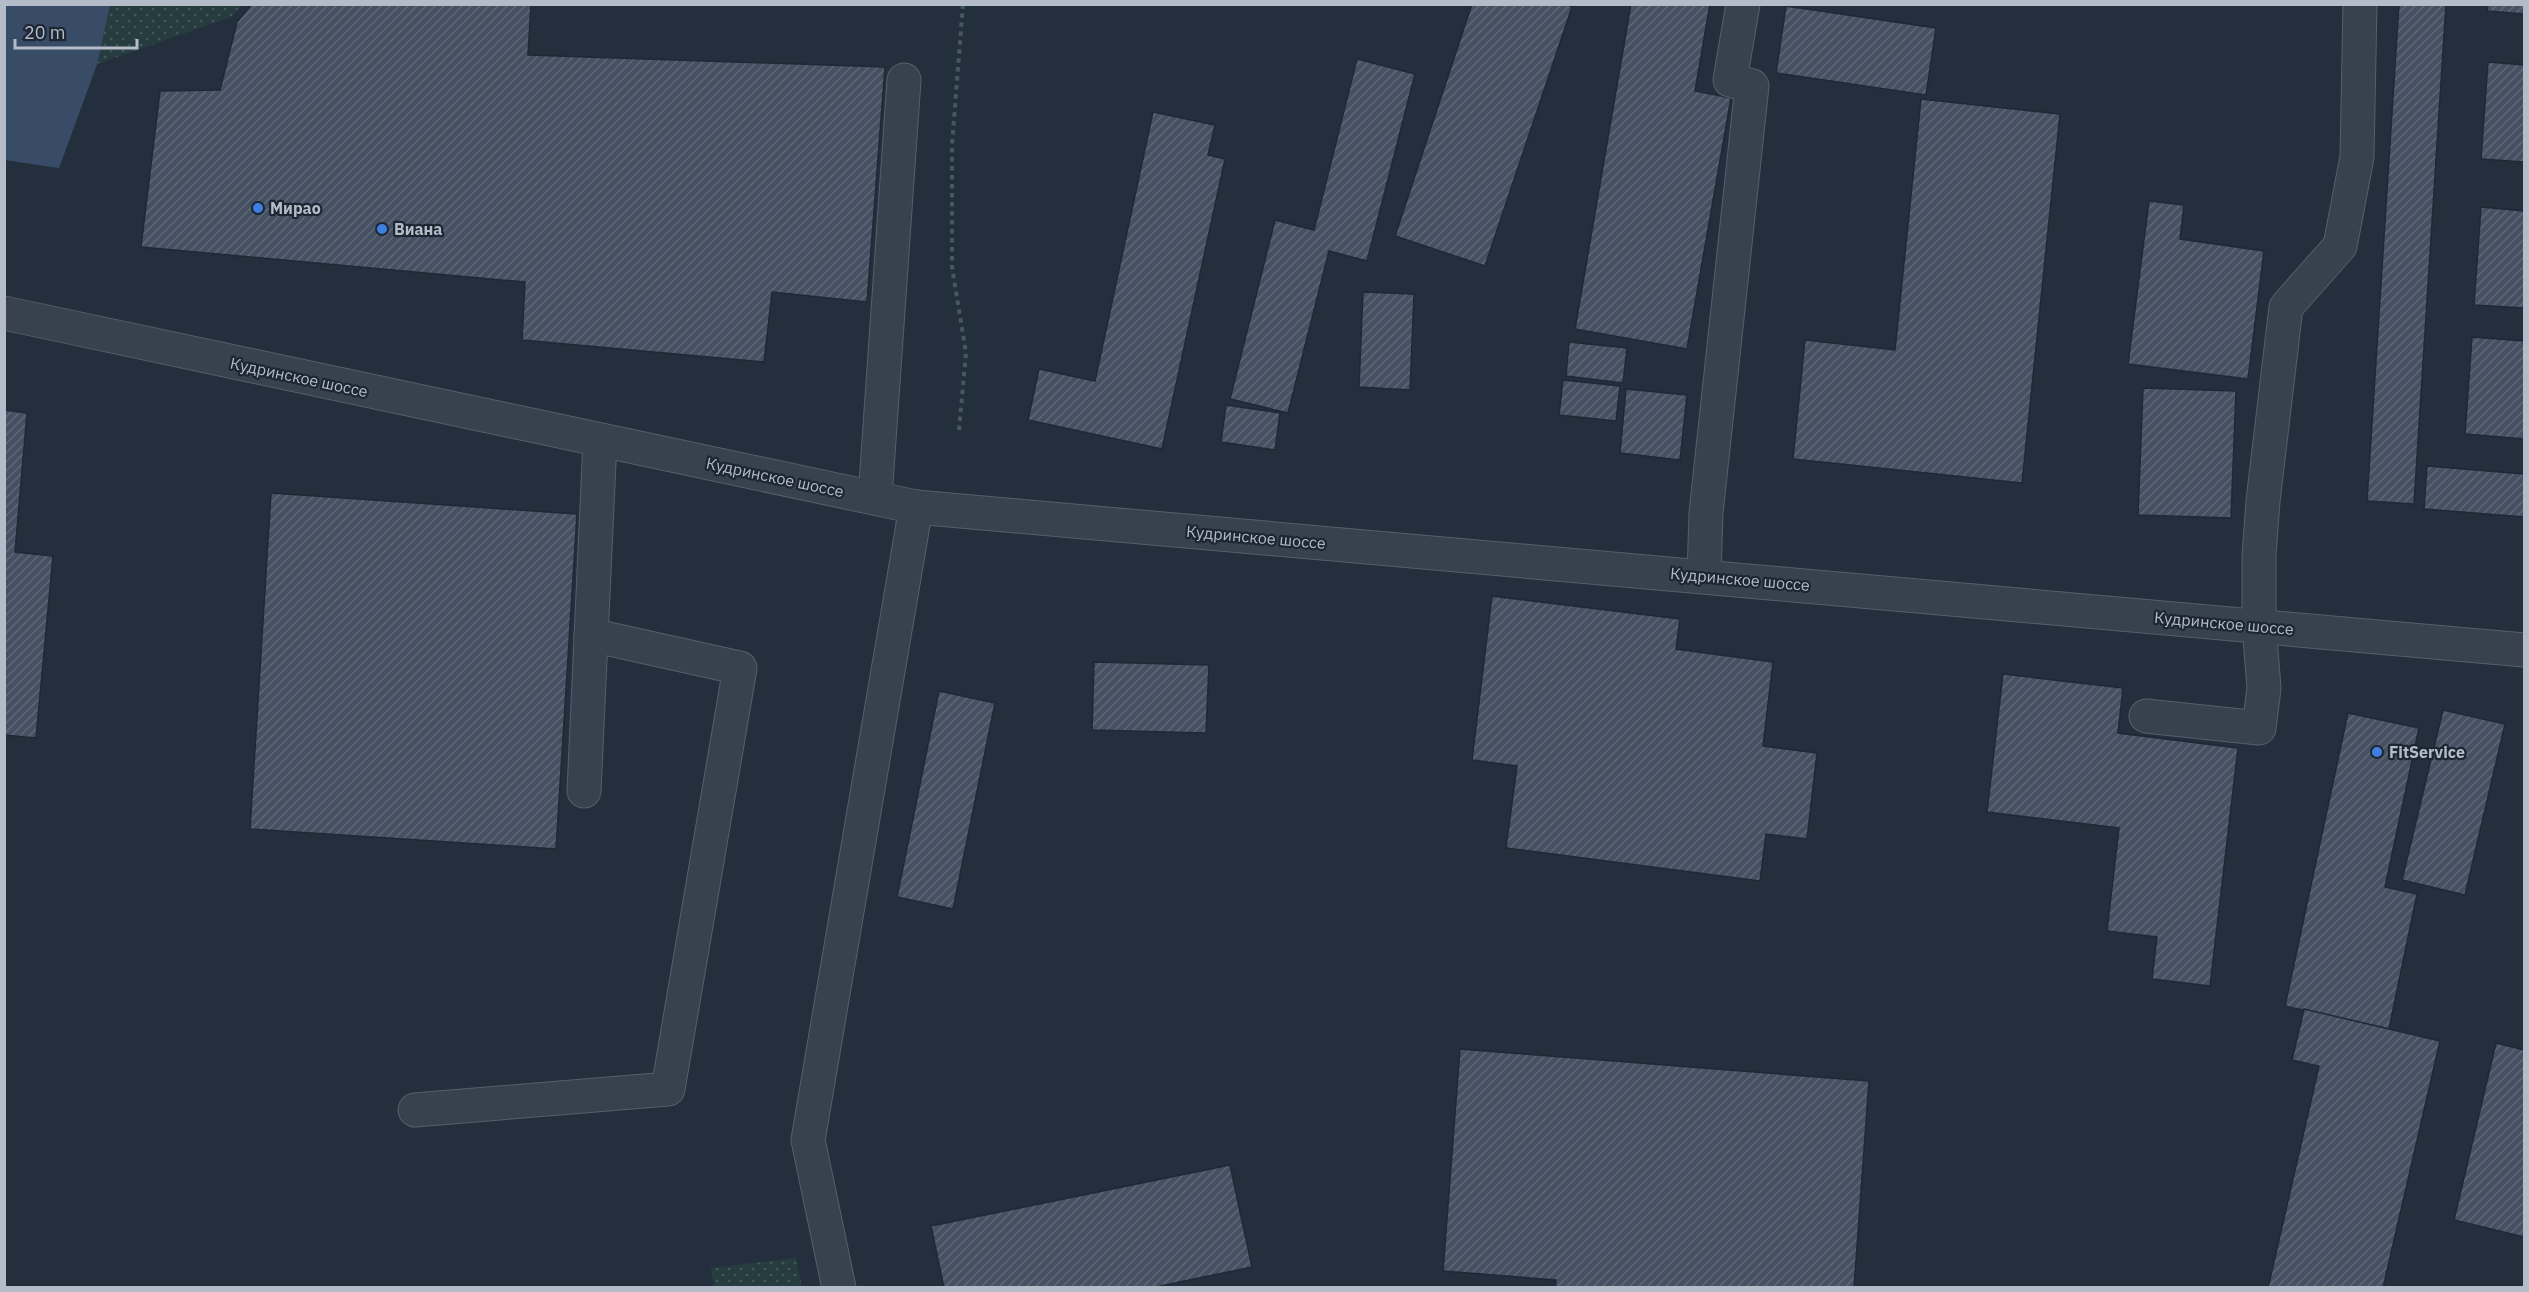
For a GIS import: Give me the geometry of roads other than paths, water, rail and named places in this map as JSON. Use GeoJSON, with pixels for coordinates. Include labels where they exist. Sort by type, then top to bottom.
{"type":"FeatureCollection","features":[{"type":"Feature","properties":{"kind":"street"},"geometry":{"type":"LineString","coordinates":[[1704,576],[1706,513],[1752,86],[1730,80],[1743,4]]}},
{"type":"Feature","properties":{"kind":"street"},"geometry":{"type":"LineString","coordinates":[[2146,716],[2259,728],[2264,688],[2259,626],[2263,501],[2286,307],[2340,246],[2357,157],[2360,4]]}},
{"type":"Feature","properties":{"kind":"street"},"geometry":{"type":"LineString","coordinates":[[875,498],[904,80]]}},
{"type":"Feature","properties":{"kind":"street","name":"Кудринское шоссе"},"geometry":{"type":"LineString","coordinates":[[4,313],[916,507],[2524,650]]}},
{"type":"Feature","properties":{"kind":"street"},"geometry":{"type":"LineString","coordinates":[[584,791],[600,441]]}},
{"type":"Feature","properties":{"kind":"street"},"geometry":{"type":"LineString","coordinates":[[839,1287],[808,1140],[916,507]]}},
{"type":"Feature","properties":{"kind":"street"},"geometry":{"type":"LineString","coordinates":[[416,1110],[668,1089],[740,668],[591,635]]}},
{"type":"Feature","properties":{"kind":"water"},"geometry":{"type":"Polygon","coordinates":[[[4,5],[110,5],[97,64],[59,168],[5,160],[4,5]]]}},
{"type":"Feature","properties":{"kind":"place","name":"Мирао"},"geometry":{"type":"Point","coordinates":[258,208]}},
{"type":"Feature","properties":{"kind":"place","name":"Виана"},"geometry":{"type":"Point","coordinates":[382,229]}},
{"type":"Feature","properties":{"kind":"place","name":"FitService"},"geometry":{"type":"Point","coordinates":[2377,752]}}]}
